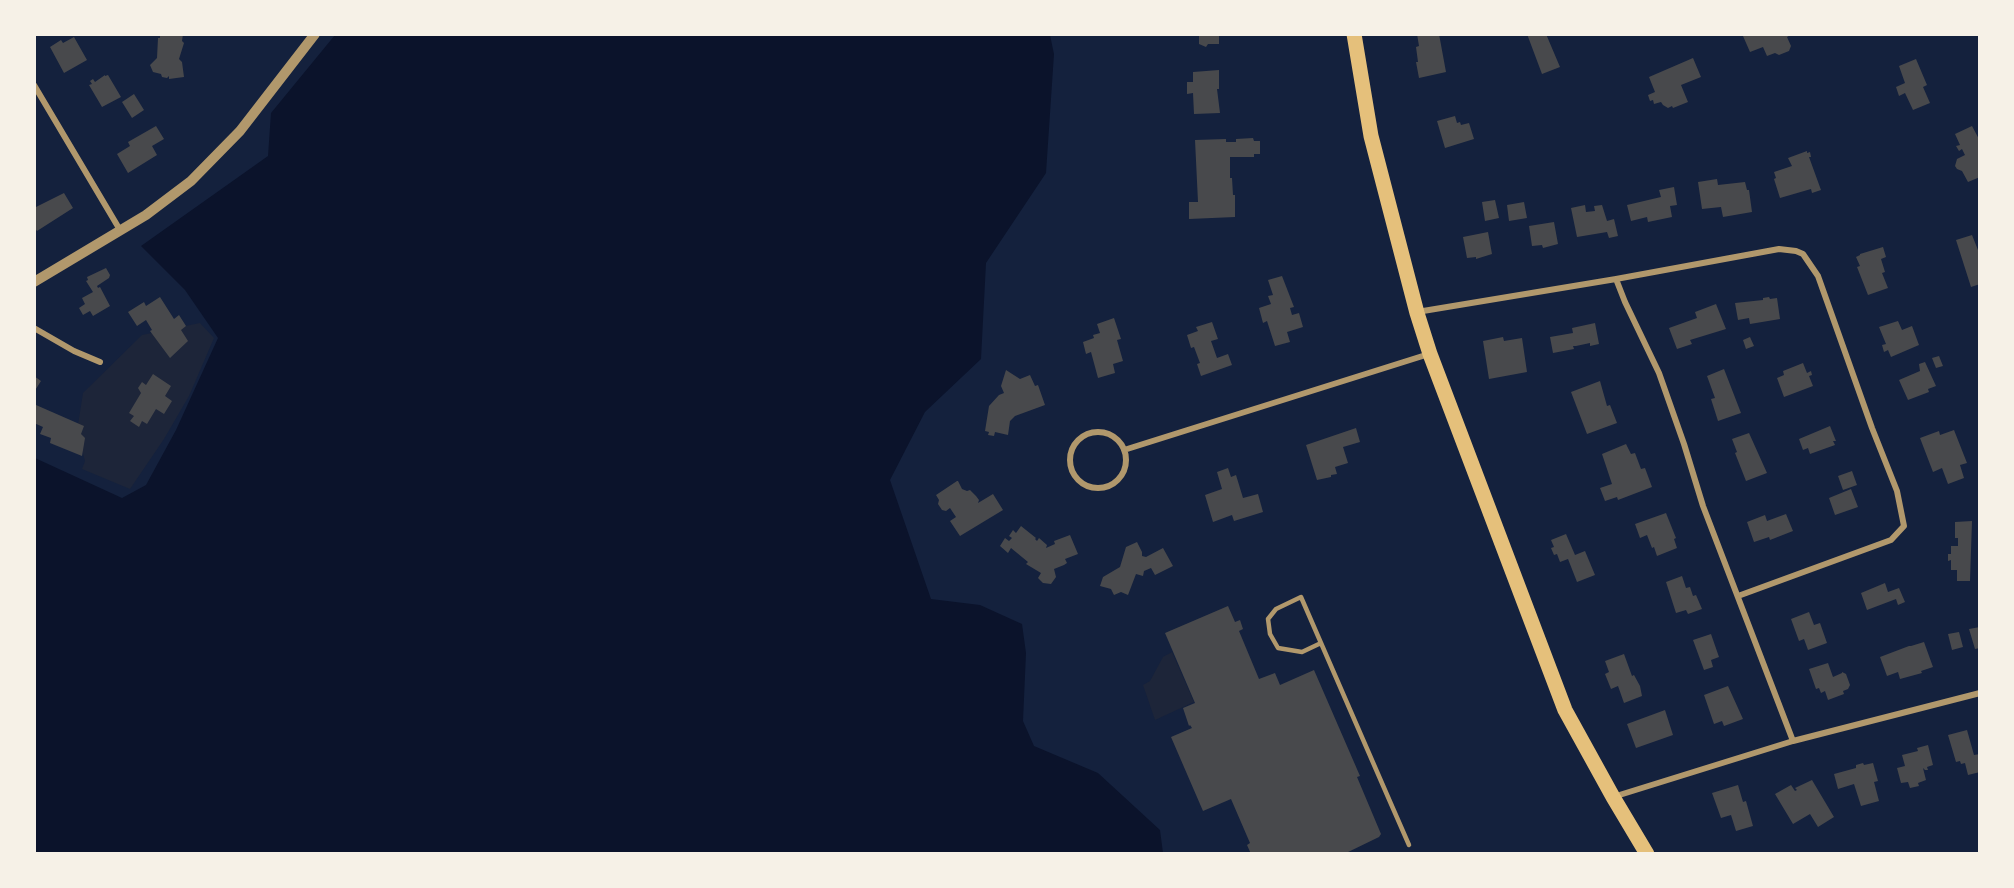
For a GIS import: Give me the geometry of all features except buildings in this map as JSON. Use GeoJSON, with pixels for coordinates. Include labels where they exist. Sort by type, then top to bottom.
{"type":"FeatureCollection","features":[{"type":"Feature","properties":{"kind":"main road"},"geometry":{"type":"LineString","coordinates":[[1354,34],[1371,136],[1417,313],[1430,354],[1565,710],[1647,854]]}},
{"type":"Feature","properties":{"kind":"street"},"geometry":{"type":"LineString","coordinates":[[34,282],[146,215],[196,176],[240,131],[315,34]]}},
{"type":"Feature","properties":{"kind":"street"},"geometry":{"type":"LineString","coordinates":[[34,85],[120,230]]}},
{"type":"Feature","properties":{"kind":"street"},"geometry":{"type":"LineString","coordinates":[[1417,313],[1779,249],[1803,254],[1818,276],[1897,491],[1904,526],[1891,540],[1738,596]]}},
{"type":"Feature","properties":{"kind":"street"},"geometry":{"type":"LineString","coordinates":[[1616,279],[1659,373],[1703,506],[1793,741]]}},
{"type":"Feature","properties":{"kind":"street"},"geometry":{"type":"LineString","coordinates":[[34,328],[74,351],[100,362]]}},
{"type":"Feature","properties":{"kind":"street"},"geometry":{"type":"LineString","coordinates":[[1124,450],[1430,354]]}},
{"type":"Feature","properties":{"kind":"street"},"geometry":{"type":"LineString","coordinates":[[1102,432],[1112,435],[1124,450],[1126,460],[1120,478],[1103,488],[1093,488],[1084,484],[1071,470],[1069,460],[1071,450],[1083,435],[1102,432]]}},
{"type":"Feature","properties":{"kind":"street"},"geometry":{"type":"LineString","coordinates":[[1613,797],[1793,741],[1980,693]]}},
{"type":"Feature","properties":{"kind":"lane"},"geometry":{"type":"LineString","coordinates":[[1321,643],[1302,652],[1291,652],[1278,648],[1270,633],[1268,619],[1276,609],[1301,597],[1321,643],[1408,844]]}},
{"type":"Feature","properties":{"kind":"shaded area"},"geometry":{"type":"Polygon","coordinates":[[[335,35],[1050,35],[1054,54],[1046,173],[986,263],[981,359],[925,412],[890,480],[931,599],[980,605],[1022,624],[1026,653],[1023,721],[1034,746],[1098,773],[1160,830],[1163,853],[35,853],[35,458],[122,498],[146,485],[176,430],[218,338],[185,290],[141,246],[268,156],[271,113],[335,35]]]}},
{"type":"Feature","properties":{"kind":"shaded area"},"geometry":{"type":"Polygon","coordinates":[[[200,323],[214,338],[189,396],[164,439],[130,489],[82,469],[85,461],[77,431],[83,393],[142,335],[200,323]]]}},
{"type":"Feature","properties":{"kind":"shaded area"},"geometry":{"type":"Polygon","coordinates":[[[1172,652],[1194,702],[1155,720],[1143,685],[1150,681],[1163,657],[1172,652]]]}}]}
